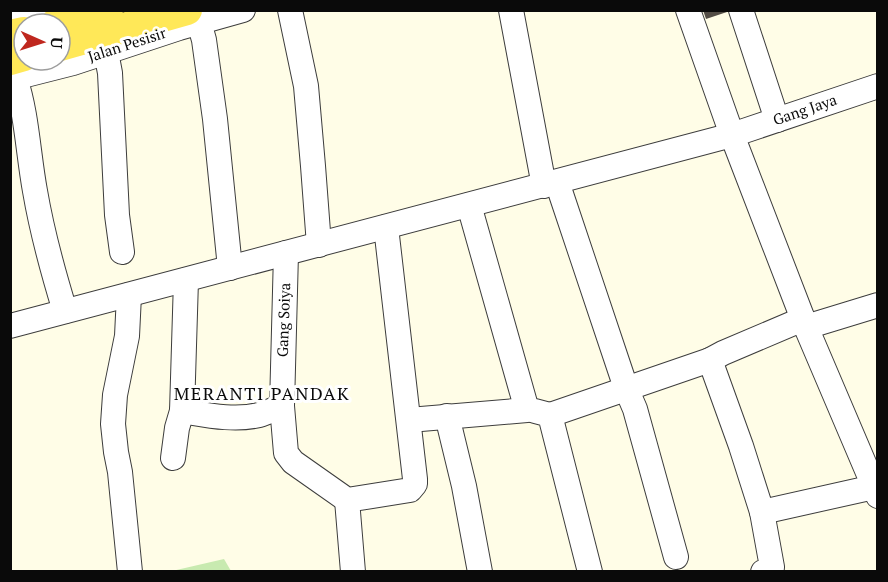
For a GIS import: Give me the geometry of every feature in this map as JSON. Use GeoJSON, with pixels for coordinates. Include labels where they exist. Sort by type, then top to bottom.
{"type":"FeatureCollection","features":[{"type":"Feature","properties":{"kind":"main road"},"geometry":{"type":"LineString","coordinates":[[72,20],[108,10]]}},
{"type":"Feature","properties":{"kind":"main road"},"geometry":{"type":"LineString","coordinates":[[72,44],[198,25]]}},
{"type":"Feature","properties":{"kind":"street"},"geometry":{"type":"LineString","coordinates":[[10,20],[43,10]]}},
{"type":"Feature","properties":{"kind":"street","name":"Jalan Pesisir"},"geometry":{"type":"LineString","coordinates":[[17,78],[73,63],[108,61],[198,25],[243,10]]}},
{"type":"Feature","properties":{"kind":"street"},"geometry":{"type":"LineString","coordinates":[[511,10],[551,184],[635,409],[676,557]]}},
{"type":"Feature","properties":{"kind":"street"},"geometry":{"type":"LineString","coordinates":[[688,10],[732,135],[805,323],[876,492],[762,512]]}},
{"type":"Feature","properties":{"kind":"street"},"geometry":{"type":"LineString","coordinates":[[741,10],[777,120]]}},
{"type":"Feature","properties":{"kind":"street"},"geometry":{"type":"LineString","coordinates":[[290,11],[306,86],[319,245]]}},
{"type":"Feature","properties":{"kind":"street"},"geometry":{"type":"LineString","coordinates":[[198,25],[215,119],[230,268]]}},
{"type":"Feature","properties":{"kind":"street"},"geometry":{"type":"LineString","coordinates":[[108,61],[117,215],[122,252]]}},
{"type":"Feature","properties":{"kind":"street"},"geometry":{"type":"LineString","coordinates":[[17,78],[35,191],[49,256],[65,311]]}},
{"type":"Feature","properties":{"kind":"street","name":"Gang Jaya"},"geometry":{"type":"LineString","coordinates":[[10,326],[732,135],[878,86]]}},
{"type":"Feature","properties":{"kind":"street"},"geometry":{"type":"LineString","coordinates":[[469,205],[590,572]]}},
{"type":"Feature","properties":{"kind":"street"},"geometry":{"type":"LineString","coordinates":[[353,572],[347,500],[410,490],[415,484],[387,227]]}},
{"type":"Feature","properties":{"kind":"street","name":"Gang Soiya"},"geometry":{"type":"LineString","coordinates":[[286,253],[282,406],[286,453],[289,458],[347,500]]}},
{"type":"Feature","properties":{"kind":"street"},"geometry":{"type":"LineString","coordinates":[[173,458],[182,411],[186,280]]}},
{"type":"Feature","properties":{"kind":"street"},"geometry":{"type":"LineString","coordinates":[[129,295],[127,336],[115,395],[113,424],[130,572]]}},
{"type":"Feature","properties":{"kind":"street"},"geometry":{"type":"LineString","coordinates":[[409,420],[539,412],[626,388],[710,360],[723,353],[805,323],[878,305]]}},
{"type":"Feature","properties":{"kind":"street"},"geometry":{"type":"LineString","coordinates":[[710,360],[762,512],[772,567],[763,572]]}},
{"type":"Feature","properties":{"kind":"street"},"geometry":{"type":"LineString","coordinates":[[182,411],[244,417],[260,415],[282,406]]}},
{"type":"Feature","properties":{"kind":"street"},"geometry":{"type":"LineString","coordinates":[[447,416],[464,486],[480,572]]}},
{"type":"Feature","properties":{"kind":"green space"},"geometry":{"type":"Polygon","coordinates":[[[224,559],[231,571],[172,571],[224,559]]]}},
{"type":"Feature","properties":{"kind":"building"},"geometry":{"type":"Polygon","coordinates":[[[703,10],[730,10],[730,11],[706,19],[703,10]]]}},
{"type":"Feature","properties":{"kind":"district","name":"MERANTI PANDAK"},"geometry":{"type":"Point","coordinates":[262,394]}}]}
